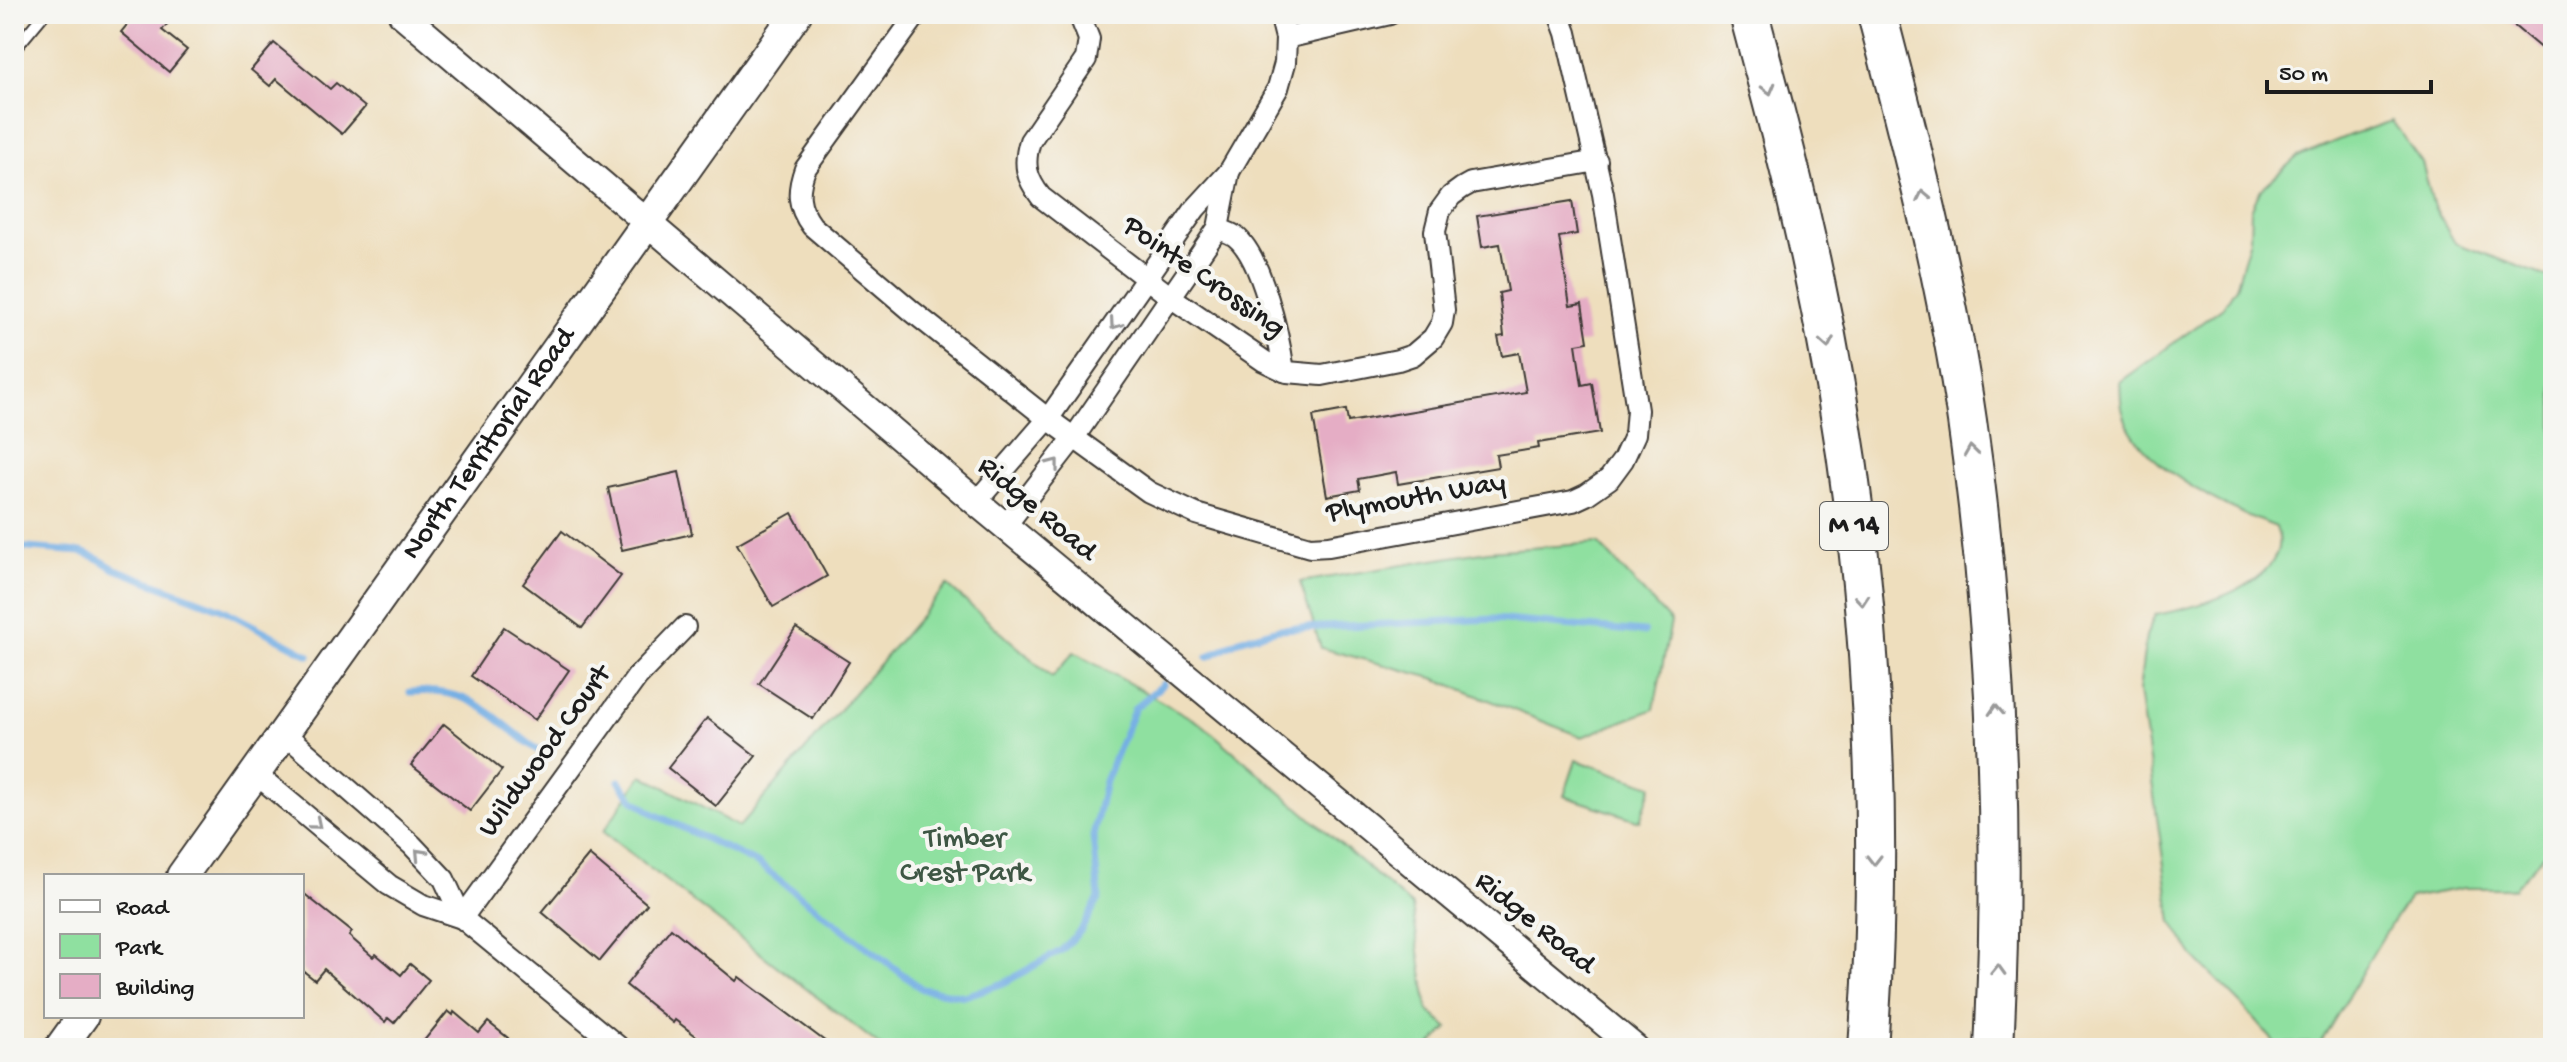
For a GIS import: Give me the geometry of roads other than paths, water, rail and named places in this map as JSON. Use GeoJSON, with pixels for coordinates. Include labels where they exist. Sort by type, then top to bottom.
{"type":"FeatureCollection","features":[{"type":"Feature","properties":{"kind":"highway","name":"M 14"},"geometry":{"type":"LineString","coordinates":[[1749,14],[1786,151],[1814,274],[1851,496],[1870,701],[1874,813],[1875,897],[1868,1048]]}},
{"type":"Feature","properties":{"kind":"highway"},"geometry":{"type":"LineString","coordinates":[[1877,14],[1916,162],[1950,328],[1981,528],[1998,748],[2000,863],[1994,1048]]}},
{"type":"Feature","properties":{"kind":"main road","name":"North Territorial Road"},"geometry":{"type":"LineString","coordinates":[[183,874],[796,14]]}},
{"type":"Feature","properties":{"kind":"main road"},"geometry":{"type":"LineString","coordinates":[[60,1048],[82,1018]]}},
{"type":"Feature","properties":{"kind":"street","name":"Ridge Road"},"geometry":{"type":"LineString","coordinates":[[402,14],[976,502],[1635,1048]]}},
{"type":"Feature","properties":{"kind":"street","name":"Plymouth Way"},"geometry":{"type":"LineString","coordinates":[[917,14],[805,169],[799,186],[802,214],[901,303],[1073,439],[1149,492],[1196,514],[1310,547],[1559,505],[1586,495],[1609,479],[1623,460],[1635,434],[1637,410],[1597,161],[1559,14]]}},
{"type":"Feature","properties":{"kind":"street","name":"Pointe Crossing"},"geometry":{"type":"LineString","coordinates":[[1079,14],[1089,39],[1086,59],[1030,141],[1026,157],[1031,184],[1041,197],[1172,298],[1264,361],[1284,371],[1322,375],[1413,355],[1433,338],[1442,323],[1444,300],[1435,231],[1440,211],[1451,196],[1471,183],[1597,161]]}},
{"type":"Feature","properties":{"kind":"street"},"geometry":{"type":"LineString","coordinates":[[976,502],[1048,419],[1195,209],[1229,172],[1278,88],[1285,63],[1286,38],[1280,14]]}},
{"type":"Feature","properties":{"kind":"street"},"geometry":{"type":"LineString","coordinates":[[1286,38],[1390,14]]}},
{"type":"Feature","properties":{"kind":"street"},"geometry":{"type":"LineString","coordinates":[[1006,525],[1073,439],[1218,228],[1229,172]]}},
{"type":"Feature","properties":{"kind":"street"},"geometry":{"type":"LineString","coordinates":[[1218,228],[1234,235],[1247,250],[1277,327],[1284,371]]}},
{"type":"Feature","properties":{"kind":"street","name":"Wildwood Court"},"geometry":{"type":"LineString","coordinates":[[462,918],[637,677],[685,627]]}},
{"type":"Feature","properties":{"kind":"street"},"geometry":{"type":"LineString","coordinates":[[284,733],[412,845],[444,879],[462,918]]}},
{"type":"Feature","properties":{"kind":"street"},"geometry":{"type":"LineString","coordinates":[[256,774],[389,885],[423,905],[462,918],[620,1048]]}},
{"type":"Feature","properties":{"kind":"lane"},"geometry":{"type":"LineString","coordinates":[[14,50],[44,14]]}},
{"type":"Feature","properties":{"kind":"waterway"},"geometry":{"type":"LineString","coordinates":[[14,547],[81,552],[95,557],[115,569],[222,609],[309,655]]}},
{"type":"Feature","properties":{"kind":"waterway"},"geometry":{"type":"LineString","coordinates":[[1208,657],[1239,640],[1278,629],[1494,619],[1644,632]]}},
{"type":"Feature","properties":{"kind":"waterway"},"geometry":{"type":"LineString","coordinates":[[619,781],[633,799],[654,814],[757,863],[922,989],[965,996],[1004,983],[1062,950],[1081,930],[1099,898],[1093,836],[1105,781],[1135,708],[1163,684]]}},
{"type":"Feature","properties":{"kind":"waterway"},"geometry":{"type":"LineString","coordinates":[[410,692],[451,694],[467,700],[494,716],[539,751]]}},
{"type":"Feature","properties":{"kind":"park label","name":"Timber Crest Park"},"geometry":{"type":"Point","coordinates":[965,857]}}]}
